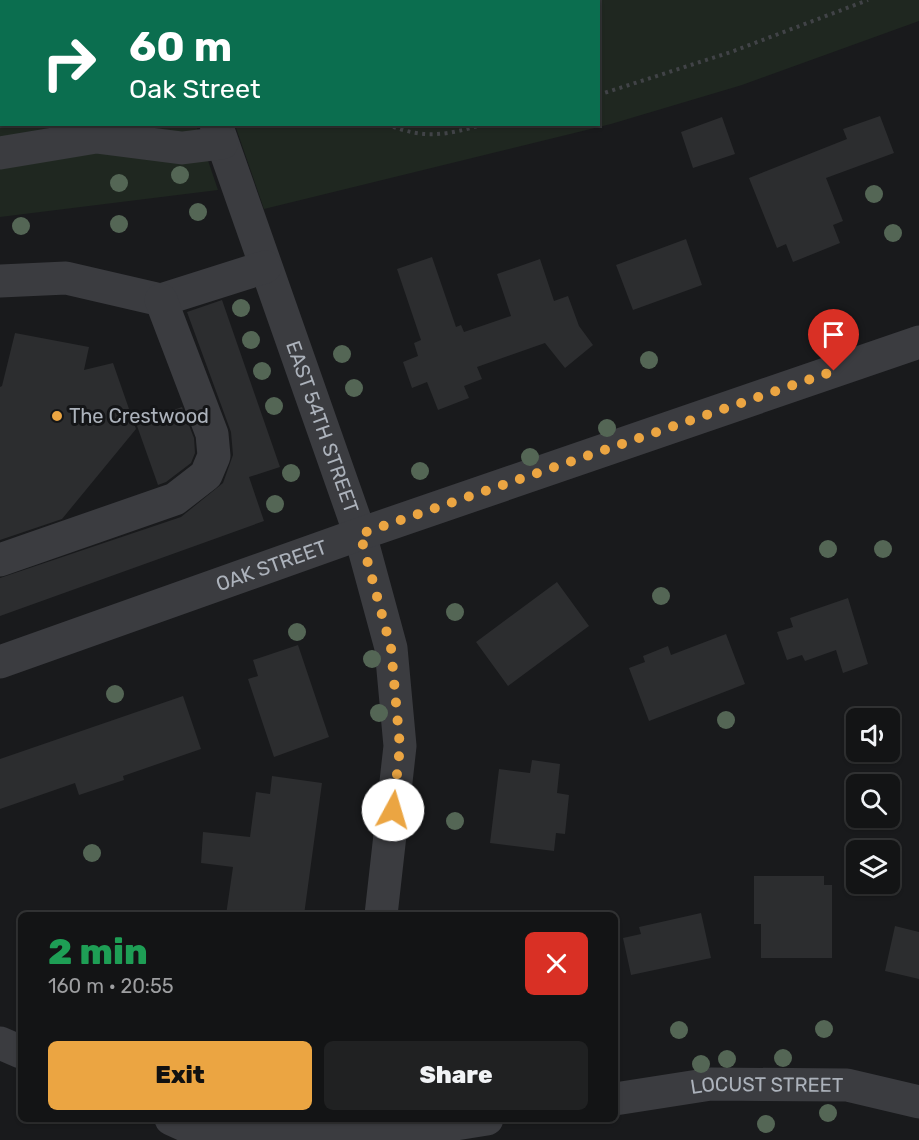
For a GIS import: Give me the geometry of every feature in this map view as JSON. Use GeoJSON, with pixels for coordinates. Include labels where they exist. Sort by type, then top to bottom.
{"type":"FeatureCollection","features":[{"type":"Feature","properties":{"kind":"street"},"geometry":{"type":"LineString","coordinates":[[0,153],[96,137],[182,148],[219,134]]}},
{"type":"Feature","properties":{"kind":"street","name":"EAST 54TH STREET"},"geometry":{"type":"LineString","coordinates":[[219,134],[360,534],[391,648],[400,747],[381,912]]}},
{"type":"Feature","properties":{"kind":"street"},"geometry":{"type":"LineString","coordinates":[[0,281],[66,278],[161,300],[265,267]]}},
{"type":"Feature","properties":{"kind":"street"},"geometry":{"type":"LineString","coordinates":[[0,560],[175,499],[206,475],[214,456],[212,434],[161,300]]}},
{"type":"Feature","properties":{"kind":"street","name":"OAK STREET"},"geometry":{"type":"LineString","coordinates":[[0,662],[360,534],[919,342]]}},
{"type":"Feature","properties":{"kind":"street"},"geometry":{"type":"LineString","coordinates":[[0,1043],[18,1052]]}},
{"type":"Feature","properties":{"kind":"street","name":"LOCUST STREET"},"geometry":{"type":"LineString","coordinates":[[618,1099],[711,1084],[836,1085],[919,1102]]}},
{"type":"Feature","properties":{"kind":"street"},"geometry":{"type":"LineString","coordinates":[[191,1129],[411,1131],[468,1122]]}},
{"type":"Feature","properties":{"kind":"path"},"geometry":{"type":"LineString","coordinates":[[600,93],[731,52],[868,0]]}},
{"type":"Feature","properties":{"kind":"path"},"geometry":{"type":"LineString","coordinates":[[390,126],[404,132],[444,136],[478,126]]}},
{"type":"Feature","properties":{"kind":"shaded area"},"geometry":{"type":"Polygon","coordinates":[[[600,0],[919,0],[919,21],[742,85],[611,124],[264,209],[235,126],[600,126],[600,0]]]}},
{"type":"Feature","properties":{"kind":"shaded area"},"geometry":{"type":"Polygon","coordinates":[[[0,126],[196,126],[218,190],[0,217],[0,126]]]}},
{"type":"Feature","properties":{"kind":"building"},"geometry":{"type":"Polygon","coordinates":[[[880,116],[894,153],[826,178],[843,221],[833,225],[840,243],[793,262],[786,244],[777,248],[749,178],[847,139],[843,129],[880,116]]]}},
{"type":"Feature","properties":{"kind":"building"},"geometry":{"type":"Polygon","coordinates":[[[722,117],[735,154],[693,168],[681,132],[722,117]]]}},
{"type":"Feature","properties":{"kind":"building"},"geometry":{"type":"Polygon","coordinates":[[[686,239],[702,285],[633,310],[616,265],[686,239]]]}},
{"type":"Feature","properties":{"kind":"building"},"geometry":{"type":"Polygon","coordinates":[[[432,257],[456,327],[461,325],[464,332],[511,316],[497,274],[540,259],[554,301],[568,296],[579,326],[593,345],[565,368],[545,343],[477,367],[482,379],[464,386],[469,398],[438,410],[427,382],[412,388],[403,362],[418,356],[414,343],[421,340],[397,269],[432,257]]]}},
{"type":"Feature","properties":{"kind":"building"},"geometry":{"type":"Polygon","coordinates":[[[222,300],[280,467],[249,477],[264,521],[0,616],[0,578],[181,517],[223,483],[233,455],[231,432],[187,312],[222,300]]]}},
{"type":"Feature","properties":{"kind":"building","name":"The Crestwood"},"geometry":{"type":"Polygon","coordinates":[[[15,333],[89,347],[84,370],[113,363],[136,429],[62,519],[0,540],[0,387],[15,333]]]}},
{"type":"Feature","properties":{"kind":"building"},"geometry":{"type":"Polygon","coordinates":[[[182,407],[194,438],[195,453],[191,463],[166,482],[158,485],[136,423],[182,407]]]}},
{"type":"Feature","properties":{"kind":"building"},"geometry":{"type":"Polygon","coordinates":[[[557,582],[589,626],[508,686],[476,642],[557,582]]]}},
{"type":"Feature","properties":{"kind":"building"},"geometry":{"type":"Polygon","coordinates":[[[848,598],[868,664],[843,673],[836,650],[805,661],[802,655],[787,660],[777,632],[793,627],[790,618],[848,598]]]}},
{"type":"Feature","properties":{"kind":"building"},"geometry":{"type":"Polygon","coordinates":[[[726,634],[745,684],[649,721],[629,668],[645,662],[643,656],[668,646],[671,655],[726,634]]]}},
{"type":"Feature","properties":{"kind":"building"},"geometry":{"type":"Polygon","coordinates":[[[298,645],[329,737],[274,757],[248,679],[258,676],[253,660],[298,645]]]}},
{"type":"Feature","properties":{"kind":"building"},"geometry":{"type":"Polygon","coordinates":[[[183,696],[201,749],[123,776],[124,780],[79,795],[75,783],[0,809],[0,759],[183,696]]]}},
{"type":"Feature","properties":{"kind":"building"},"geometry":{"type":"Polygon","coordinates":[[[532,760],[560,764],[557,793],[569,795],[565,834],[556,833],[554,851],[490,843],[499,769],[530,773],[532,760]]]}},
{"type":"Feature","properties":{"kind":"building"},"geometry":{"type":"Polygon","coordinates":[[[272,776],[322,783],[304,912],[226,912],[233,867],[201,863],[203,832],[250,837],[256,792],[270,794],[272,776]]]}},
{"type":"Feature","properties":{"kind":"building"},"geometry":{"type":"Polygon","coordinates":[[[754,876],[824,876],[824,885],[832,885],[832,958],[761,958],[761,924],[754,924],[754,876]]]}},
{"type":"Feature","properties":{"kind":"building"},"geometry":{"type":"Polygon","coordinates":[[[701,913],[711,958],[631,975],[623,938],[641,934],[639,927],[701,913]]]}},
{"type":"Feature","properties":{"kind":"building"},"geometry":{"type":"Polygon","coordinates":[[[895,926],[919,932],[919,979],[885,971],[895,926]]]}},
{"type":"Feature","properties":{"kind":"place","name":"The Crestwood"},"geometry":{"type":"Point","coordinates":[57,416]}},
{"type":"Feature","properties":{"kind":"route"},"geometry":{"type":"LineString","coordinates":[[393,810],[400,747],[391,648],[360,534],[834,371]]}}]}
